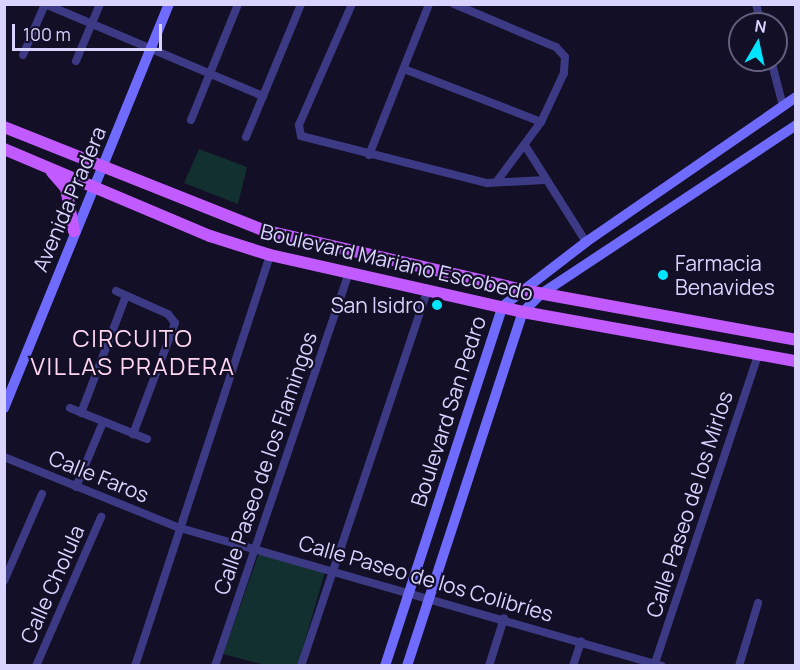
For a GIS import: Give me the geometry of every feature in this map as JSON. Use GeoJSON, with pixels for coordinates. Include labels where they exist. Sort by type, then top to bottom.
{"type":"FeatureCollection","features":[{"type":"Feature","properties":{"kind":"main road","name":"Boulevard Mariano Escobedo"},"geometry":{"type":"LineString","coordinates":[[4,127],[102,169],[263,230],[541,294],[795,340]]}},
{"type":"Feature","properties":{"kind":"main road","name":"Boulevard Mariano Escobedo"},"geometry":{"type":"LineString","coordinates":[[4,149],[94,189],[270,255],[522,312],[795,361]]}},
{"type":"Feature","properties":{"kind":"main road"},"geometry":{"type":"LineString","coordinates":[[45,166],[66,188],[74,231]]}},
{"type":"Feature","properties":{"kind":"street"},"geometry":{"type":"LineString","coordinates":[[23,55],[45,4],[263,96]]}},
{"type":"Feature","properties":{"kind":"street"},"geometry":{"type":"LineString","coordinates":[[76,61],[100,4]]}},
{"type":"Feature","properties":{"kind":"street","name":"Avenida Pradera"},"geometry":{"type":"LineString","coordinates":[[4,408],[74,231],[94,189],[170,4]]}},
{"type":"Feature","properties":{"kind":"street"},"geometry":{"type":"LineString","coordinates":[[191,120],[238,4]]}},
{"type":"Feature","properties":{"kind":"street"},"geometry":{"type":"LineString","coordinates":[[246,137],[302,4]]}},
{"type":"Feature","properties":{"kind":"street"},"geometry":{"type":"LineString","coordinates":[[352,4],[299,131],[308,139],[476,181],[544,180]]}},
{"type":"Feature","properties":{"kind":"street"},"geometry":{"type":"LineString","coordinates":[[369,155],[429,4]]}},
{"type":"Feature","properties":{"kind":"street"},"geometry":{"type":"LineString","coordinates":[[454,4],[562,51],[564,73],[541,122],[526,147],[497,181]]}},
{"type":"Feature","properties":{"kind":"street"},"geometry":{"type":"LineString","coordinates":[[404,69],[541,122]]}},
{"type":"Feature","properties":{"kind":"street"},"geometry":{"type":"LineString","coordinates":[[774,72],[783,106]]}},
{"type":"Feature","properties":{"kind":"street","name":"Boulevard San Pedro"},"geometry":{"type":"LineString","coordinates":[[385,666],[503,306],[586,242],[795,97]]}},
{"type":"Feature","properties":{"kind":"street","name":"Boulevard San Pedro"},"geometry":{"type":"LineString","coordinates":[[407,666],[522,312],[541,294],[795,125]]}},
{"type":"Feature","properties":{"kind":"street"},"geometry":{"type":"LineString","coordinates":[[526,147],[544,180],[586,242]]}},
{"type":"Feature","properties":{"kind":"street"},"geometry":{"type":"LineString","coordinates":[[135,666],[270,255]]}},
{"type":"Feature","properties":{"kind":"street","name":"Calle Paseo de los Flamingos"},"geometry":{"type":"LineString","coordinates":[[216,666],[349,272]]}},
{"type":"Feature","properties":{"kind":"street"},"geometry":{"type":"LineString","coordinates":[[301,666],[331,568],[428,289]]}},
{"type":"Feature","properties":{"kind":"street"},"geometry":{"type":"LineString","coordinates":[[116,291],[168,314],[175,323],[133,434]]}},
{"type":"Feature","properties":{"kind":"street"},"geometry":{"type":"LineString","coordinates":[[81,413],[126,296]]}},
{"type":"Feature","properties":{"kind":"street","name":"Calle Paseo de los Mirlos"},"geometry":{"type":"LineString","coordinates":[[657,665],[758,355]]}},
{"type":"Feature","properties":{"kind":"street"},"geometry":{"type":"LineString","coordinates":[[70,408],[147,439]]}},
{"type":"Feature","properties":{"kind":"street"},"geometry":{"type":"LineString","coordinates":[[76,487],[103,422]]}},
{"type":"Feature","properties":{"kind":"street","name":"Calle Faros"},"geometry":{"type":"LineString","coordinates":[[4,457],[180,528]]}},
{"type":"Feature","properties":{"kind":"street"},"geometry":{"type":"LineString","coordinates":[[4,581],[42,494]]}},
{"type":"Feature","properties":{"kind":"street","name":"Calle Cholula"},"geometry":{"type":"LineString","coordinates":[[36,666],[101,517]]}},
{"type":"Feature","properties":{"kind":"street","name":"Calle Paseo de los Colibríes"},"geometry":{"type":"LineString","coordinates":[[180,528],[429,596],[657,665]]}},
{"type":"Feature","properties":{"kind":"street"},"geometry":{"type":"LineString","coordinates":[[739,666],[758,603]]}},
{"type":"Feature","properties":{"kind":"street"},"geometry":{"type":"LineString","coordinates":[[489,666],[504,618]]}},
{"type":"Feature","properties":{"kind":"street"},"geometry":{"type":"LineString","coordinates":[[573,666],[581,641]]}},
{"type":"Feature","properties":{"kind":"green space"},"geometry":{"type":"Polygon","coordinates":[[[199,149],[247,167],[238,204],[184,183],[199,149]]]}},
{"type":"Feature","properties":{"kind":"green space"},"geometry":{"type":"Polygon","coordinates":[[[259,553],[325,572],[298,665],[265,665],[223,654],[259,553]]]}},
{"type":"Feature","properties":{"kind":"place","name":"Farmacia Benavides"},"geometry":{"type":"Point","coordinates":[663,275]}},
{"type":"Feature","properties":{"kind":"place","name":"San Isidro"},"geometry":{"type":"Point","coordinates":[437,305]}},
{"type":"Feature","properties":{"kind":"district","name":"CIRCUITO VILLAS PRADERA"},"geometry":{"type":"Point","coordinates":[133,352]}}]}
